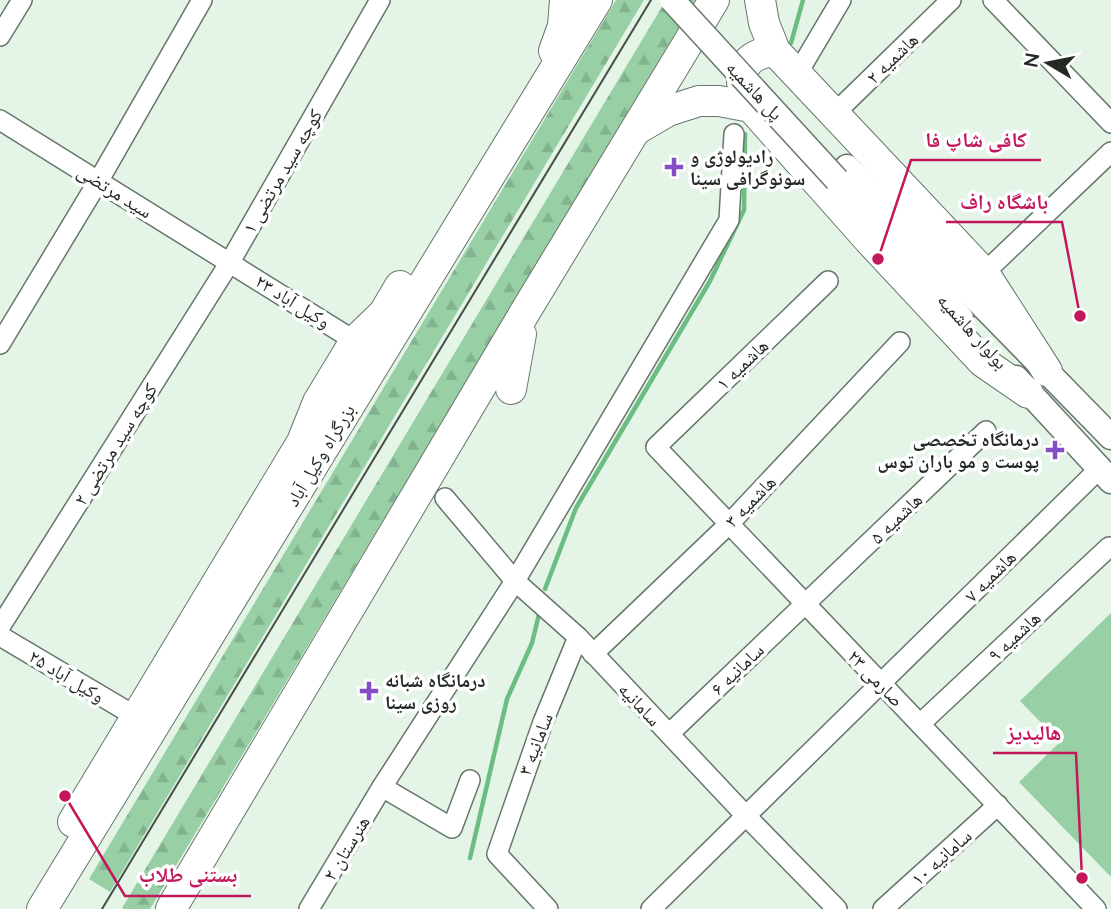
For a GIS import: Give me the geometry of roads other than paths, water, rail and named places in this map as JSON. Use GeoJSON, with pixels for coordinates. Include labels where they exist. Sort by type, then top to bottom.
{"type":"FeatureCollection","features":[{"type":"Feature","properties":{"kind":"highway"},"geometry":{"type":"LineString","coordinates":[[71,863],[71,826],[302,442],[318,402],[355,341],[384,313],[473,166],[540,93],[563,26],[565,0]]}},
{"type":"Feature","properties":{"kind":"highway","name":"بزرگراه وکیل آباد"},"geometry":{"type":"LineString","coordinates":[[42,909],[597,0]]}},
{"type":"Feature","properties":{"kind":"highway"},"geometry":{"type":"LineString","coordinates":[[171,909],[525,312],[714,0]]}},
{"type":"Feature","properties":{"kind":"highway"},"geometry":{"type":"LineString","coordinates":[[760,0],[764,23],[775,51],[984,273],[1038,382]]}},
{"type":"Feature","properties":{"kind":"highway"},"geometry":{"type":"LineString","coordinates":[[775,51],[753,57],[745,65],[741,87],[751,107],[869,240],[984,362],[1038,382]]}},
{"type":"Feature","properties":{"kind":"highway"},"geometry":{"type":"LineString","coordinates":[[635,130],[668,111],[699,101],[719,101],[751,107]]}},
{"type":"Feature","properties":{"kind":"highway"},"geometry":{"type":"LineString","coordinates":[[511,388],[525,312]]}},
{"type":"Feature","properties":{"kind":"highway"},"geometry":{"type":"LineString","coordinates":[[339,667],[355,601]]}},
{"type":"Feature","properties":{"kind":"highway"},"geometry":{"type":"LineString","coordinates":[[239,798],[276,777]]}},
{"type":"Feature","properties":{"kind":"main road","name":"پل هاشمیه"},"geometry":{"type":"LineString","coordinates":[[672,0],[842,173]]}},
{"type":"Feature","properties":{"kind":"main road","name":"پل هاشمیه"},"geometry":{"type":"LineString","coordinates":[[693,0],[842,173]]}},
{"type":"Feature","properties":{"kind":"main road","name":"بولوار هاشمیه"},"geometry":{"type":"LineString","coordinates":[[842,173],[1038,382],[1105,475]]}},
{"type":"Feature","properties":{"kind":"main road","name":"بولوار هاشمیه"},"geometry":{"type":"LineString","coordinates":[[1038,382],[1111,437]]}},
{"type":"Feature","properties":{"kind":"street"},"geometry":{"type":"LineString","coordinates":[[0,36],[22,0]]}},
{"type":"Feature","properties":{"kind":"street"},"geometry":{"type":"LineString","coordinates":[[0,345],[202,0]]}},
{"type":"Feature","properties":{"kind":"street","name":"کوچه سید مرتضی ۱"},"geometry":{"type":"LineString","coordinates":[[230,262],[380,0]]}},
{"type":"Feature","properties":{"kind":"street"},"geometry":{"type":"LineString","coordinates":[[796,76],[841,0]]}},
{"type":"Feature","properties":{"kind":"street","name":"هاشمیه ۲"},"geometry":{"type":"LineString","coordinates":[[833,115],[951,0]]}},
{"type":"Feature","properties":{"kind":"street"},"geometry":{"type":"LineString","coordinates":[[993,0],[1111,123]]}},
{"type":"Feature","properties":{"kind":"street","name":"سید مرتضی"},"geometry":{"type":"LineString","coordinates":[[0,120],[230,262]]}},
{"type":"Feature","properties":{"kind":"street","name":"هنرستان ۲"},"geometry":{"type":"LineString","coordinates":[[309,909],[382,787],[515,581],[729,220],[734,134]]}},
{"type":"Feature","properties":{"kind":"street"},"geometry":{"type":"LineString","coordinates":[[984,273],[1111,152]]}},
{"type":"Feature","properties":{"kind":"street","name":"۲۳ وکیل آباد"},"geometry":{"type":"LineString","coordinates":[[230,262],[355,341]]}},
{"type":"Feature","properties":{"kind":"street","name":"کوچه سید مرتضی ۲"},"geometry":{"type":"LineString","coordinates":[[0,627],[230,262]]}},
{"type":"Feature","properties":{"kind":"street","name":"هاشمیه ۱"},"geometry":{"type":"LineString","coordinates":[[656,446],[828,281]]}},
{"type":"Feature","properties":{"kind":"street","name":"هاشمیه ۳"},"geometry":{"type":"LineString","coordinates":[[593,654],[729,524],[900,342]]}},
{"type":"Feature","properties":{"kind":"street","name":"هاشمیه ۵"},"geometry":{"type":"LineString","coordinates":[[805,604],[986,431]]}},
{"type":"Feature","properties":{"kind":"street","name":"صارمی ۲۳"},"geometry":{"type":"LineString","coordinates":[[656,446],[1096,909]]}},
{"type":"Feature","properties":{"kind":"street","name":"هاشمیه ۷"},"geometry":{"type":"LineString","coordinates":[[651,909],[881,684],[1105,475]]}},
{"type":"Feature","properties":{"kind":"street","name":"سامانیه"},"geometry":{"type":"LineString","coordinates":[[445,498],[515,581],[578,637],[837,909]]}},
{"type":"Feature","properties":{"kind":"street","name":"هاشمیه ۹"},"geometry":{"type":"LineString","coordinates":[[920,724],[1109,547]]}},
{"type":"Feature","properties":{"kind":"street","name":"سامانیه ۶"},"geometry":{"type":"LineString","coordinates":[[669,734],[805,604]]}},
{"type":"Feature","properties":{"kind":"street","name":"۲۵ وکیل آباد"},"geometry":{"type":"LineString","coordinates":[[0,636],[135,716]]}},
{"type":"Feature","properties":{"kind":"street","name":"سامانیه ۳"},"geometry":{"type":"LineString","coordinates":[[548,909],[497,854],[543,722],[578,637]]}},
{"type":"Feature","properties":{"kind":"street"},"geometry":{"type":"LineString","coordinates":[[382,787],[452,828],[470,780]]}},
{"type":"Feature","properties":{"kind":"street","name":"سامانیه ۱۰"},"geometry":{"type":"LineString","coordinates":[[883,909],[998,805]]}},
{"type":"Feature","properties":{"kind":"waterway"},"geometry":{"type":"LineString","coordinates":[[791,43],[803,0]]}},
{"type":"Feature","properties":{"kind":"waterway"},"geometry":{"type":"LineString","coordinates":[[545,589],[576,508],[710,281],[744,210],[745,134]]}},
{"type":"Feature","properties":{"kind":"waterway"},"geometry":{"type":"LineString","coordinates":[[470,858],[507,699],[532,643],[540,610]]}},
{"type":"Feature","properties":{"kind":"tram line"},"geometry":{"type":"LineString","coordinates":[[102,909],[651,0]]}},
{"type":"Feature","properties":{"kind":"place","name":"رادیولوژی و سونوگرافی سینا"},"geometry":{"type":"Point","coordinates":[674,167]}},
{"type":"Feature","properties":{"kind":"place","name":"کافی شاپ فا"},"geometry":{"type":"Point","coordinates":[878,259]}},
{"type":"Feature","properties":{"kind":"place","name":"باشگاه راف"},"geometry":{"type":"Point","coordinates":[1080,316]}},
{"type":"Feature","properties":{"kind":"place","name":"درمانگاه تخصصی پوست و مو باران توس"},"geometry":{"type":"Point","coordinates":[1055,450]}},
{"type":"Feature","properties":{"kind":"place","name":"درمانگاه شبانه روزی سینا"},"geometry":{"type":"Point","coordinates":[369,691]}},
{"type":"Feature","properties":{"kind":"place","name":"بستنی طلاب"},"geometry":{"type":"Point","coordinates":[65,796]}},
{"type":"Feature","properties":{"kind":"place","name":"هالیدیز"},"geometry":{"type":"Point","coordinates":[1082,878]}}]}
